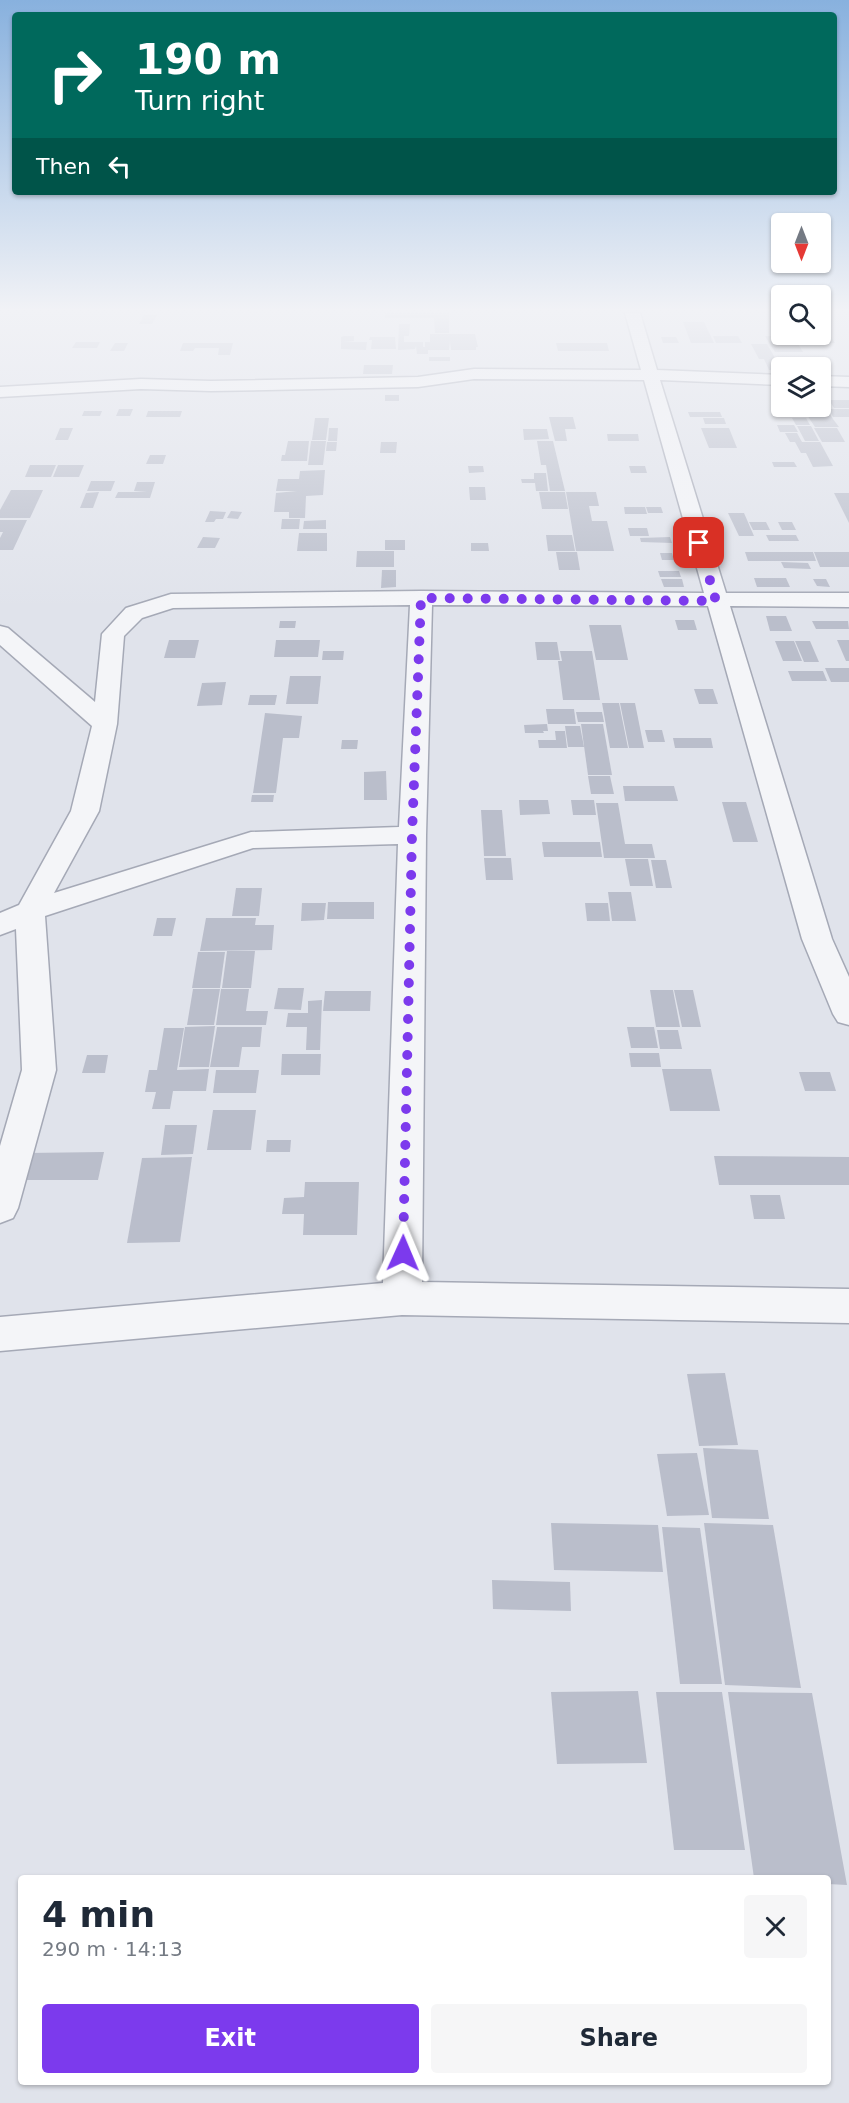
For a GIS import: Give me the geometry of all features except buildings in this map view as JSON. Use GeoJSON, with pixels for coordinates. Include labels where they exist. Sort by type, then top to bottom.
{"type":"FeatureCollection","features":[{"type":"Feature","properties":{"kind":"street"},"geometry":{"type":"LineString","coordinates":[[662,411],[716,601],[817,939],[849,1014]]}},
{"type":"Feature","properties":{"kind":"street"},"geometry":{"type":"LineString","coordinates":[[402,1298],[412,835],[421,598]]}},
{"type":"Feature","properties":{"kind":"street"},"geometry":{"type":"LineString","coordinates":[[0,1208],[39,1070],[30,911],[85,811],[105,724],[112,634],[134,613],[171,602],[421,598],[849,600]]}},
{"type":"Feature","properties":{"kind":"street"},"geometry":{"type":"LineString","coordinates":[[0,633],[105,724]]}},
{"type":"Feature","properties":{"kind":"street"},"geometry":{"type":"LineString","coordinates":[[0,925],[30,911],[251,840],[412,835]]}},
{"type":"Feature","properties":{"kind":"street"},"geometry":{"type":"LineString","coordinates":[[0,1334],[402,1298],[849,1306]]}},
{"type":"Feature","properties":{"kind":"route"},"geometry":{"type":"LineString","coordinates":[[403,1253],[412,835],[421,598],[716,601],[699,543]]}}]}
